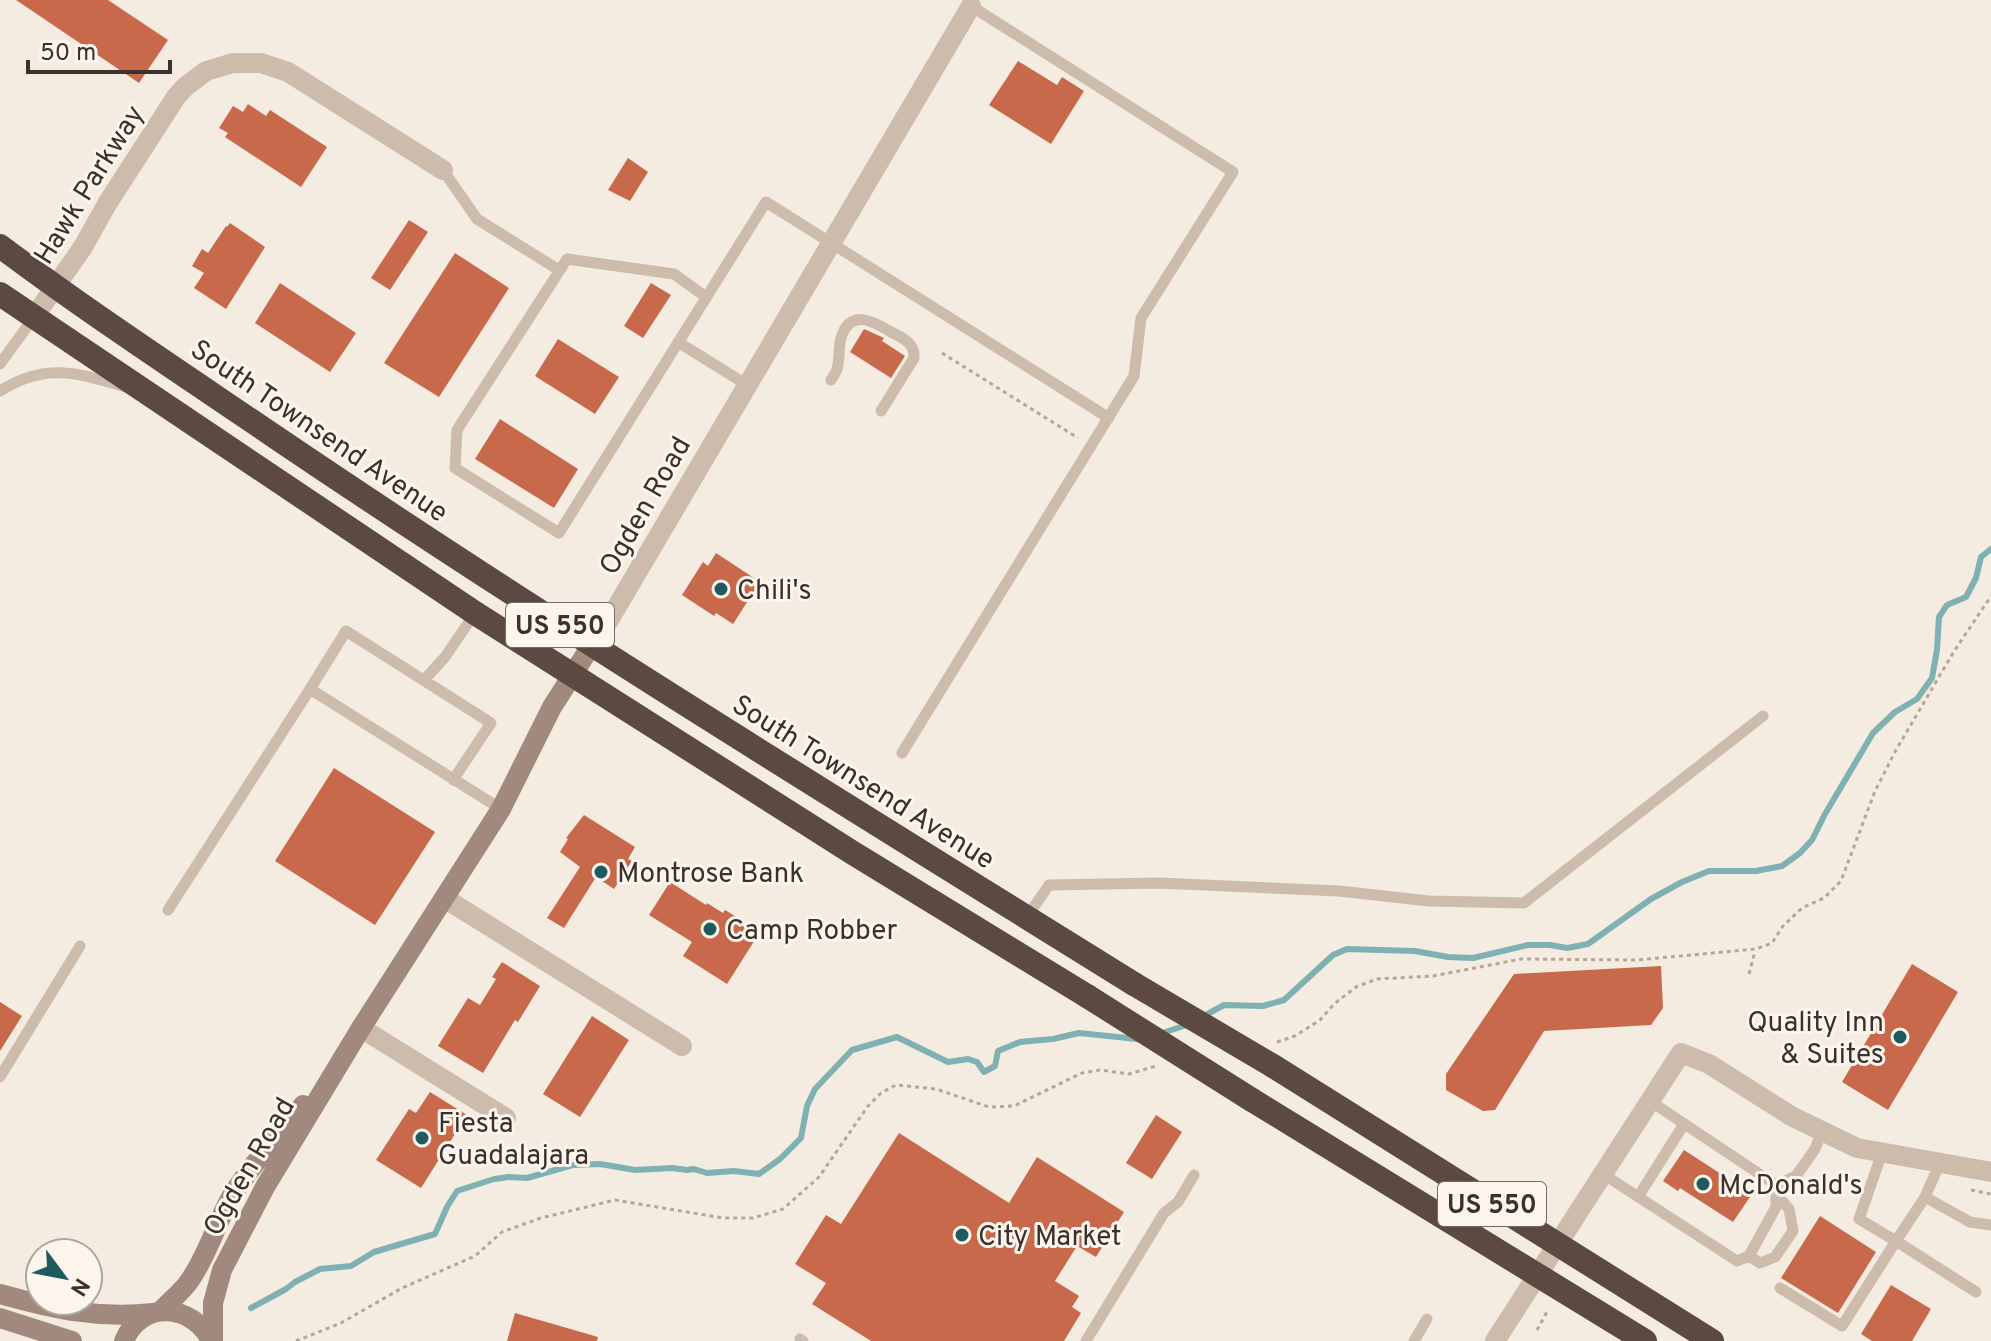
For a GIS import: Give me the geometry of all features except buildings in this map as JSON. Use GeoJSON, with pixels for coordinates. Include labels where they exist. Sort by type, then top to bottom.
{"type":"FeatureCollection","features":[{"type":"Feature","properties":{"kind":"highway","name":"South Townsend Avenue"},"geometry":{"type":"LineString","coordinates":[[0,246],[55,287],[411,529],[591,646],[1134,984],[1273,1066],[1712,1341]]}},
{"type":"Feature","properties":{"kind":"highway","name":"US 550"},"geometry":{"type":"LineString","coordinates":[[0,294],[475,613],[853,853],[1645,1341]]}},
{"type":"Feature","properties":{"kind":"street","name":"Ogden Road"},"geometry":{"type":"LineString","coordinates":[[212,1341],[213,1303],[222,1270],[265,1187],[361,1028],[501,809],[552,707],[609,620],[972,3]]}},
{"type":"Feature","properties":{"kind":"street","name":"Hawk Parkway"},"geometry":{"type":"LineString","coordinates":[[34,317],[83,247],[176,97],[195,78],[219,66],[247,62],[275,66],[288,72],[443,170]]}},
{"type":"Feature","properties":{"kind":"street"},"geometry":{"type":"LineString","coordinates":[[444,898],[682,1046]]}},
{"type":"Feature","properties":{"kind":"street","name":"Ogden Road"},"geometry":{"type":"LineString","coordinates":[[124,1341],[138,1321],[157,1312],[189,1282],[231,1198],[253,1165],[316,1089],[361,1028]]}},
{"type":"Feature","properties":{"kind":"street"},"geometry":{"type":"LineString","coordinates":[[361,1028],[506,1118]]}},
{"type":"Feature","properties":{"kind":"street"},"geometry":{"type":"LineString","coordinates":[[1495,1341],[1681,1053],[1709,1064],[1791,1116],[1857,1148],[1991,1172]]}},
{"type":"Feature","properties":{"kind":"street"},"geometry":{"type":"LineString","coordinates":[[0,1294],[66,1312],[110,1316],[174,1312],[198,1322],[212,1341]]}},
{"type":"Feature","properties":{"kind":"street"},"geometry":{"type":"LineString","coordinates":[[0,1318],[72,1341]]}},
{"type":"Feature","properties":{"kind":"lane"},"geometry":{"type":"LineString","coordinates":[[902,753],[1134,376],[1141,318],[1233,172],[972,3]]}},
{"type":"Feature","properties":{"kind":"lane"},"geometry":{"type":"LineString","coordinates":[[443,170],[477,219],[559,270]]}},
{"type":"Feature","properties":{"kind":"lane"},"geometry":{"type":"LineString","coordinates":[[706,297],[674,274],[567,259],[457,430],[455,468],[559,533],[766,202],[1109,418]]}},
{"type":"Feature","properties":{"kind":"lane"},"geometry":{"type":"LineString","coordinates":[[0,364],[34,317]]}},
{"type":"Feature","properties":{"kind":"lane"},"geometry":{"type":"LineString","coordinates":[[831,380],[838,368],[842,335],[849,324],[859,318],[871,320],[896,334],[911,345],[914,358],[881,411]]}},
{"type":"Feature","properties":{"kind":"lane"},"geometry":{"type":"LineString","coordinates":[[678,342],[747,385]]}},
{"type":"Feature","properties":{"kind":"lane"},"geometry":{"type":"LineString","coordinates":[[0,391],[37,374],[61,372],[84,375],[145,393]]}},
{"type":"Feature","properties":{"kind":"lane"},"geometry":{"type":"LineString","coordinates":[[424,680],[445,657],[475,613]]}},
{"type":"Feature","properties":{"kind":"lane"},"geometry":{"type":"LineString","coordinates":[[168,910],[346,631],[491,723],[453,780]]}},
{"type":"Feature","properties":{"kind":"lane"},"geometry":{"type":"LineString","coordinates":[[310,689],[501,809]]}},
{"type":"Feature","properties":{"kind":"lane"},"geometry":{"type":"LineString","coordinates":[[1027,917],[1049,885],[1159,883],[1339,891],[1429,901],[1524,903],[1763,716]]}},
{"type":"Feature","properties":{"kind":"lane"},"geometry":{"type":"LineString","coordinates":[[0,1077],[80,946]]}},
{"type":"Feature","properties":{"kind":"lane"},"geometry":{"type":"LineString","coordinates":[[1650,1101],[1776,1190],[1789,1209],[1793,1231],[1775,1257],[1760,1263],[1749,1256]]}},
{"type":"Feature","properties":{"kind":"lane"},"geometry":{"type":"LineString","coordinates":[[1638,1197],[1684,1124]]}},
{"type":"Feature","properties":{"kind":"lane"},"geometry":{"type":"LineString","coordinates":[[1776,1190],[1796,1176],[1815,1149],[1822,1131]]}},
{"type":"Feature","properties":{"kind":"lane"},"geometry":{"type":"LineString","coordinates":[[1882,1153],[1859,1219],[1976,1292]]}},
{"type":"Feature","properties":{"kind":"lane"},"geometry":{"type":"LineString","coordinates":[[1780,1288],[1842,1326],[1925,1197],[1940,1163]]}},
{"type":"Feature","properties":{"kind":"lane"},"geometry":{"type":"LineString","coordinates":[[1603,1174],[1737,1261],[1749,1256],[1776,1207],[1776,1190]]}},
{"type":"Feature","properties":{"kind":"lane"},"geometry":{"type":"LineString","coordinates":[[1086,1341],[1164,1213],[1178,1202],[1194,1175]]}},
{"type":"Feature","properties":{"kind":"lane"},"geometry":{"type":"LineString","coordinates":[[1925,1197],[1970,1222],[1991,1225]]}},
{"type":"Feature","properties":{"kind":"lane"},"geometry":{"type":"LineString","coordinates":[[1414,1341],[1427,1319]]}},
{"type":"Feature","properties":{"kind":"path"},"geometry":{"type":"LineString","coordinates":[[942,353],[1091,446]]}},
{"type":"Feature","properties":{"kind":"path"},"geometry":{"type":"LineString","coordinates":[[1749,974],[1756,949]]}},
{"type":"Feature","properties":{"kind":"path"},"geometry":{"type":"LineString","coordinates":[[1537,1330],[1548,1310]]}},
{"type":"Feature","properties":{"kind":"waterway"},"geometry":{"type":"LineString","coordinates":[[1204,1016],[1224,1005],[1263,1006],[1284,1000],[1333,955],[1347,949],[1415,951],[1473,958],[1528,945],[1567,948],[1588,944],[1651,899],[1709,871],[1756,871],[1782,866],[1812,840],[1873,733],[1895,712],[1917,699],[1932,678],[1939,617],[1947,605],[1966,597],[1976,578],[1981,557],[1991,549]]}},
{"type":"Feature","properties":{"kind":"waterway"},"geometry":{"type":"LineString","coordinates":[[1159,1034],[1187,1025]]}},
{"type":"Feature","properties":{"kind":"waterway"},"geometry":{"type":"LineString","coordinates":[[251,1308],[320,1269],[351,1266],[374,1252],[435,1234],[457,1191],[494,1179],[527,1178],[573,1165],[600,1164],[635,1170],[672,1168],[707,1173],[734,1171],[759,1174],[801,1138],[807,1106],[815,1089],[852,1050],[897,1037],[948,1062],[968,1059],[977,1062],[984,1072],[995,1066],[998,1051],[1020,1042],[1079,1033],[1137,1039]]}},
{"type":"Feature","properties":{"kind":"place","name":"Chili's"},"geometry":{"type":"Point","coordinates":[721,589]}},
{"type":"Feature","properties":{"kind":"place","name":"Montrose Bank"},"geometry":{"type":"Point","coordinates":[601,872]}},
{"type":"Feature","properties":{"kind":"place","name":"Camp Robber"},"geometry":{"type":"Point","coordinates":[710,929]}},
{"type":"Feature","properties":{"kind":"place","name":"Quality Inn & Suites"},"geometry":{"type":"Point","coordinates":[1900,1037]}},
{"type":"Feature","properties":{"kind":"place","name":"Fiesta Guadalajara"},"geometry":{"type":"Point","coordinates":[422,1138]}},
{"type":"Feature","properties":{"kind":"place","name":"McDonald's"},"geometry":{"type":"Point","coordinates":[1703,1184]}},
{"type":"Feature","properties":{"kind":"place","name":"City Market"},"geometry":{"type":"Point","coordinates":[962,1235]}}]}
